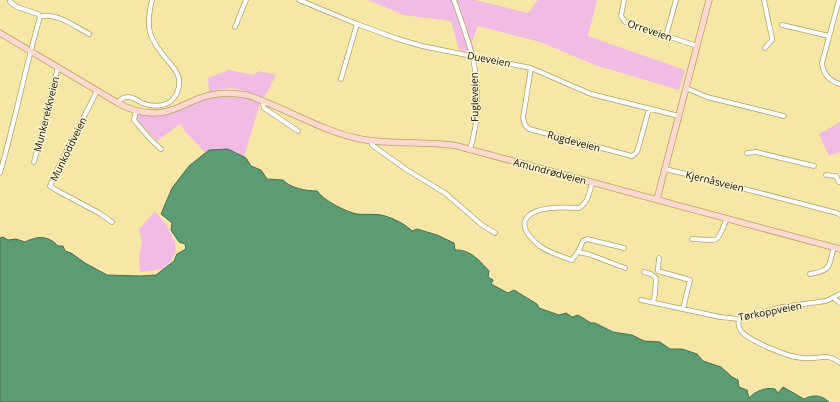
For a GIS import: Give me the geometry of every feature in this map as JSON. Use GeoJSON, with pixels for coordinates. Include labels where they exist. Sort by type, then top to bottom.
{"type":"FeatureCollection","features":[{"type":"Feature","properties":{"kind":"main road"},"geometry":{"type":"LineString","coordinates":[[656,199],[679,116],[708,0]]}},
{"type":"Feature","properties":{"kind":"main road","name":"Munkerekkveien"},"geometry":{"type":"LineString","coordinates":[[0,33],[118,103]]}},
{"type":"Feature","properties":{"kind":"main road","name":"Amundrødveien"},"geometry":{"type":"LineString","coordinates":[[118,103],[136,111],[150,114],[174,110],[206,96],[220,93],[242,94],[263,101],[343,134],[371,141],[439,143],[470,149],[837,248]]}},
{"type":"Feature","properties":{"kind":"street"},"geometry":{"type":"LineString","coordinates":[[10,0],[10,2],[17,7],[38,14],[40,17],[45,16],[60,19],[89,34]]}},
{"type":"Feature","properties":{"kind":"street"},"geometry":{"type":"LineString","coordinates":[[118,103],[126,96],[147,105],[163,105],[170,102],[179,90],[179,76],[157,48],[150,33],[148,24],[152,0]]}},
{"type":"Feature","properties":{"kind":"street"},"geometry":{"type":"LineString","coordinates":[[235,27],[246,0]]}},
{"type":"Feature","properties":{"kind":"street","name":"Dueveien"},"geometry":{"type":"LineString","coordinates":[[299,0],[406,42],[531,68],[588,94],[679,116]]}},
{"type":"Feature","properties":{"kind":"street","name":"Fugleveien"},"geometry":{"type":"LineString","coordinates":[[454,0],[472,55],[476,84],[476,106],[470,149]]}},
{"type":"Feature","properties":{"kind":"street","name":"Orreveien"},"geometry":{"type":"LineString","coordinates":[[624,0],[622,16],[625,22],[697,46]]}},
{"type":"Feature","properties":{"kind":"street"},"geometry":{"type":"LineString","coordinates":[[666,36],[676,0]]}},
{"type":"Feature","properties":{"kind":"street"},"geometry":{"type":"LineString","coordinates":[[764,0],[772,38],[765,48]]}},
{"type":"Feature","properties":{"kind":"street"},"geometry":{"type":"LineString","coordinates":[[839,0],[823,59],[823,67],[830,79],[840,84]]}},
{"type":"Feature","properties":{"kind":"street"},"geometry":{"type":"LineString","coordinates":[[0,173],[14,123],[30,51],[40,17]]}},
{"type":"Feature","properties":{"kind":"street"},"geometry":{"type":"LineString","coordinates":[[341,79],[357,24]]}},
{"type":"Feature","properties":{"kind":"street"},"geometry":{"type":"LineString","coordinates":[[782,25],[829,36]]}},
{"type":"Feature","properties":{"kind":"street","name":"Munkerekkveien"},"geometry":{"type":"LineString","coordinates":[[34,162],[58,68]]}},
{"type":"Feature","properties":{"kind":"street","name":"Rugdeveien"},"geometry":{"type":"LineString","coordinates":[[531,68],[523,118],[525,125],[529,129],[632,156],[638,149],[649,109]]}},
{"type":"Feature","properties":{"kind":"street"},"geometry":{"type":"LineString","coordinates":[[686,88],[707,97],[784,116]]}},
{"type":"Feature","properties":{"kind":"street","name":"Munkoddveien"},"geometry":{"type":"LineString","coordinates":[[97,91],[60,163],[50,186],[99,213],[112,222]]}},
{"type":"Feature","properties":{"kind":"street"},"geometry":{"type":"LineString","coordinates":[[263,101],[262,104],[264,108],[298,131]]}},
{"type":"Feature","properties":{"kind":"street"},"geometry":{"type":"LineString","coordinates":[[136,111],[134,120],[161,149]]}},
{"type":"Feature","properties":{"kind":"street","name":"Amundrødveien"},"geometry":{"type":"LineString","coordinates":[[371,141],[372,145],[407,170],[445,193],[482,225],[495,233]]}},
{"type":"Feature","properties":{"kind":"street"},"geometry":{"type":"LineString","coordinates":[[748,153],[756,152],[814,166]]}},
{"type":"Feature","properties":{"kind":"street","name":"Kjernåsveien"},"geometry":{"type":"LineString","coordinates":[[665,169],[837,213],[840,216]]}},
{"type":"Feature","properties":{"kind":"street"},"geometry":{"type":"LineString","coordinates":[[826,175],[836,176],[840,183]]}},
{"type":"Feature","properties":{"kind":"street"},"geometry":{"type":"LineString","coordinates":[[592,182],[587,199],[583,206],[579,208],[555,207],[535,212],[527,217],[524,224],[525,229],[541,246],[572,260],[583,241],[587,239],[624,248]]}},
{"type":"Feature","properties":{"kind":"street"},"geometry":{"type":"LineString","coordinates":[[692,239],[717,240],[721,235],[726,218]]}},
{"type":"Feature","properties":{"kind":"street","name":"Amundrødveien"},"geometry":{"type":"LineString","coordinates":[[810,274],[828,268],[837,248]]}},
{"type":"Feature","properties":{"kind":"street"},"geometry":{"type":"LineString","coordinates":[[578,252],[588,254],[625,268]]}},
{"type":"Feature","properties":{"kind":"street"},"geometry":{"type":"LineString","coordinates":[[659,258],[658,271],[690,280],[683,309]]}},
{"type":"Feature","properties":{"kind":"street"},"geometry":{"type":"LineString","coordinates":[[644,272],[651,274],[656,278],[653,302]]}},
{"type":"Feature","properties":{"kind":"street","name":"Tørkoppveien"},"geometry":{"type":"LineString","coordinates":[[641,300],[739,319],[782,308],[821,302],[834,298],[840,294]]}},
{"type":"Feature","properties":{"kind":"street"},"geometry":{"type":"LineString","coordinates":[[834,298],[840,303]]}},
{"type":"Feature","properties":{"kind":"street"},"geometry":{"type":"LineString","coordinates":[[739,319],[739,326],[742,332],[776,351],[802,358],[832,357],[840,362]]}},
{"type":"Feature","properties":{"kind":"shaded area"},"geometry":{"type":"Polygon","coordinates":[[[368,0],[475,0],[528,13],[538,0],[597,0],[588,36],[685,70],[679,90],[595,65],[540,42],[478,26],[472,41],[475,53],[459,50],[451,21],[404,15],[368,0]]]}},
{"type":"Feature","properties":{"kind":"shaded area"},"geometry":{"type":"Polygon","coordinates":[[[229,70],[254,75],[259,71],[276,75],[264,98],[242,90],[229,88],[209,92],[208,78],[229,70]]]}},
{"type":"Feature","properties":{"kind":"shaded area"},"geometry":{"type":"Polygon","coordinates":[[[227,95],[242,96],[260,103],[244,157],[230,151],[220,149],[211,150],[206,153],[186,133],[180,124],[157,141],[136,119],[136,113],[161,116],[200,101],[227,95]]]}},
{"type":"Feature","properties":{"kind":"shaded area"},"geometry":{"type":"Polygon","coordinates":[[[840,122],[840,152],[829,156],[819,134],[840,122]]]}},
{"type":"Feature","properties":{"kind":"shaded area"},"geometry":{"type":"Polygon","coordinates":[[[228,149],[246,158],[251,166],[261,170],[267,179],[283,180],[286,183],[298,188],[317,191],[329,202],[347,211],[357,214],[384,216],[401,223],[412,231],[417,229],[437,235],[454,243],[455,250],[465,251],[486,267],[489,271],[488,277],[493,280],[491,284],[508,293],[514,290],[537,304],[539,308],[559,315],[566,313],[572,317],[578,315],[591,323],[595,323],[613,332],[632,335],[644,341],[660,342],[670,349],[682,349],[697,354],[703,361],[721,367],[732,377],[738,380],[739,387],[747,390],[749,398],[754,393],[764,389],[775,389],[778,393],[783,387],[804,399],[811,396],[817,396],[829,402],[0,402],[0,238],[3,237],[8,240],[16,239],[25,242],[38,238],[46,238],[58,246],[63,246],[65,251],[71,253],[85,263],[107,275],[156,275],[174,261],[177,254],[186,249],[185,244],[179,242],[171,230],[172,223],[161,214],[172,188],[189,166],[209,150],[228,149]]]}},
{"type":"Feature","properties":{"kind":"shaded area"},"geometry":{"type":"Polygon","coordinates":[[[155,211],[167,226],[175,242],[176,251],[171,261],[163,269],[140,272],[139,257],[142,242],[139,229],[155,211]]]}}]}
